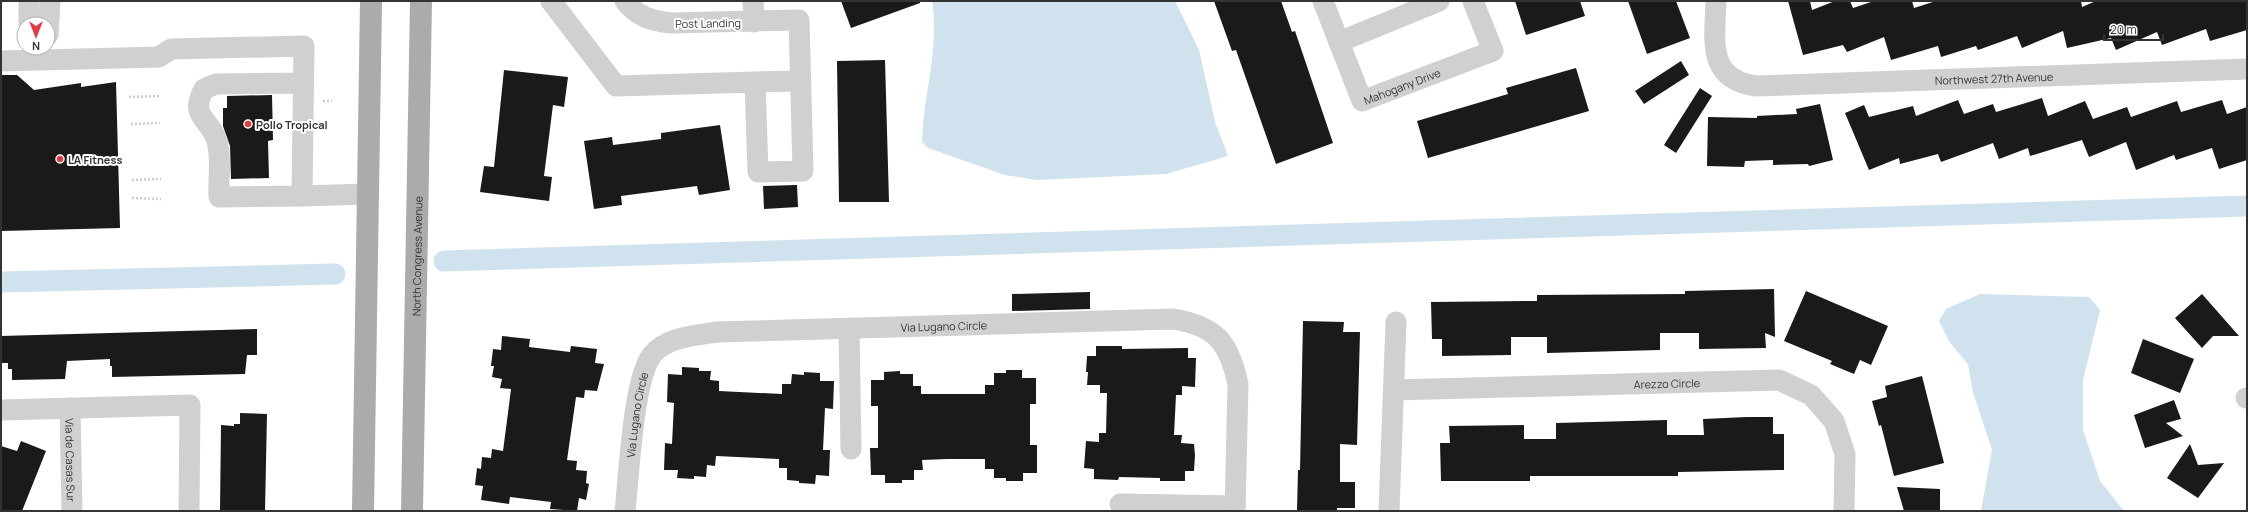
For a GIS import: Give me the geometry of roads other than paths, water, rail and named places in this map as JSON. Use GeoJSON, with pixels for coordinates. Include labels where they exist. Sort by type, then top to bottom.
{"type":"FeatureCollection","features":[{"type":"Feature","properties":{"kind":"main road"},"geometry":{"type":"LineString","coordinates":[[363,511],[371,1]]}},
{"type":"Feature","properties":{"kind":"main road","name":"North Congress Avenue"},"geometry":{"type":"LineString","coordinates":[[412,511],[422,1]]}},
{"type":"Feature","properties":{"kind":"street"},"geometry":{"type":"LineString","coordinates":[[29,1],[29,16]]}},
{"type":"Feature","properties":{"kind":"street"},"geometry":{"type":"LineString","coordinates":[[49,16],[50,1]]}},
{"type":"Feature","properties":{"kind":"street"},"geometry":{"type":"LineString","coordinates":[[551,1],[616,86],[756,82],[801,81],[803,171],[758,172],[756,82]]}},
{"type":"Feature","properties":{"kind":"street","name":"Post Landing"},"geometry":{"type":"LineString","coordinates":[[625,1],[639,14],[651,21],[692,24],[799,20],[801,81]]}},
{"type":"Feature","properties":{"kind":"street"},"geometry":{"type":"LineString","coordinates":[[753,1],[754,22]]}},
{"type":"Feature","properties":{"kind":"street","name":"Mahogany Drive"},"geometry":{"type":"LineString","coordinates":[[1323,1],[1362,101],[1493,51],[1473,1]]}},
{"type":"Feature","properties":{"kind":"street"},"geometry":{"type":"LineString","coordinates":[[1339,42],[1439,1]]}},
{"type":"Feature","properties":{"kind":"street","name":"Northwest 27th Avenue"},"geometry":{"type":"LineString","coordinates":[[1716,1],[1715,54],[1721,67],[1730,77],[1742,84],[1756,86],[2247,69]]}},
{"type":"Feature","properties":{"kind":"street"},"geometry":{"type":"LineString","coordinates":[[56,53],[159,57],[171,48],[304,46],[302,196]]}},
{"type":"Feature","properties":{"kind":"street"},"geometry":{"type":"LineString","coordinates":[[1,61],[22,56]]}},
{"type":"Feature","properties":{"kind":"street"},"geometry":{"type":"LineString","coordinates":[[304,83],[216,84],[204,88],[198,100],[199,114],[209,124],[216,141],[219,197],[367,194]]}},
{"type":"Feature","properties":{"kind":"street","name":"Via Lugano Circle"},"geometry":{"type":"LineString","coordinates":[[625,511],[642,373],[652,354],[664,346],[678,340],[717,332],[1173,319],[1192,322],[1212,330],[1229,354],[1238,384],[1235,508]]}},
{"type":"Feature","properties":{"kind":"street"},"geometry":{"type":"LineString","coordinates":[[1389,511],[1396,322]]}},
{"type":"Feature","properties":{"kind":"street"},"geometry":{"type":"LineString","coordinates":[[849,328],[851,449]]}},
{"type":"Feature","properties":{"kind":"street","name":"Arezzo Circle"},"geometry":{"type":"LineString","coordinates":[[1394,390],[1779,380],[1811,395],[1834,421],[1845,454],[1844,511]]}},
{"type":"Feature","properties":{"kind":"street"},"geometry":{"type":"LineString","coordinates":[[1,410],[190,405],[189,511]]}},
{"type":"Feature","properties":{"kind":"street","name":"Via de Casas Sur"},"geometry":{"type":"LineString","coordinates":[[70,408],[72,511]]}},
{"type":"Feature","properties":{"kind":"street"},"geometry":{"type":"LineString","coordinates":[[1120,504],[1235,508]]}},
{"type":"Feature","properties":{"kind":"water"},"geometry":{"type":"Polygon","coordinates":[[[932,1],[1175,1],[1199,50],[1215,122],[1228,156],[1166,174],[1037,180],[1005,175],[928,148],[922,142],[925,107],[933,54],[934,19],[932,1]]]}},
{"type":"Feature","properties":{"kind":"water"},"geometry":{"type":"Polygon","coordinates":[[[1980,294],[2089,297],[2100,310],[2083,380],[2083,430],[2100,481],[2124,511],[1981,511],[1992,450],[1973,392],[1968,364],[1950,343],[1939,321],[1946,309],[1980,294]]]}},
{"type":"Feature","properties":{"kind":"waterway"},"geometry":{"type":"LineString","coordinates":[[444,261],[2247,206]]}},
{"type":"Feature","properties":{"kind":"waterway"},"geometry":{"type":"LineString","coordinates":[[1,282],[335,274]]}},
{"type":"Feature","properties":{"kind":"place","name":"Pollo Tropical"},"geometry":{"type":"Point","coordinates":[248,124]}},
{"type":"Feature","properties":{"kind":"place","name":"LA Fitness"},"geometry":{"type":"Point","coordinates":[60,159]}}]}
